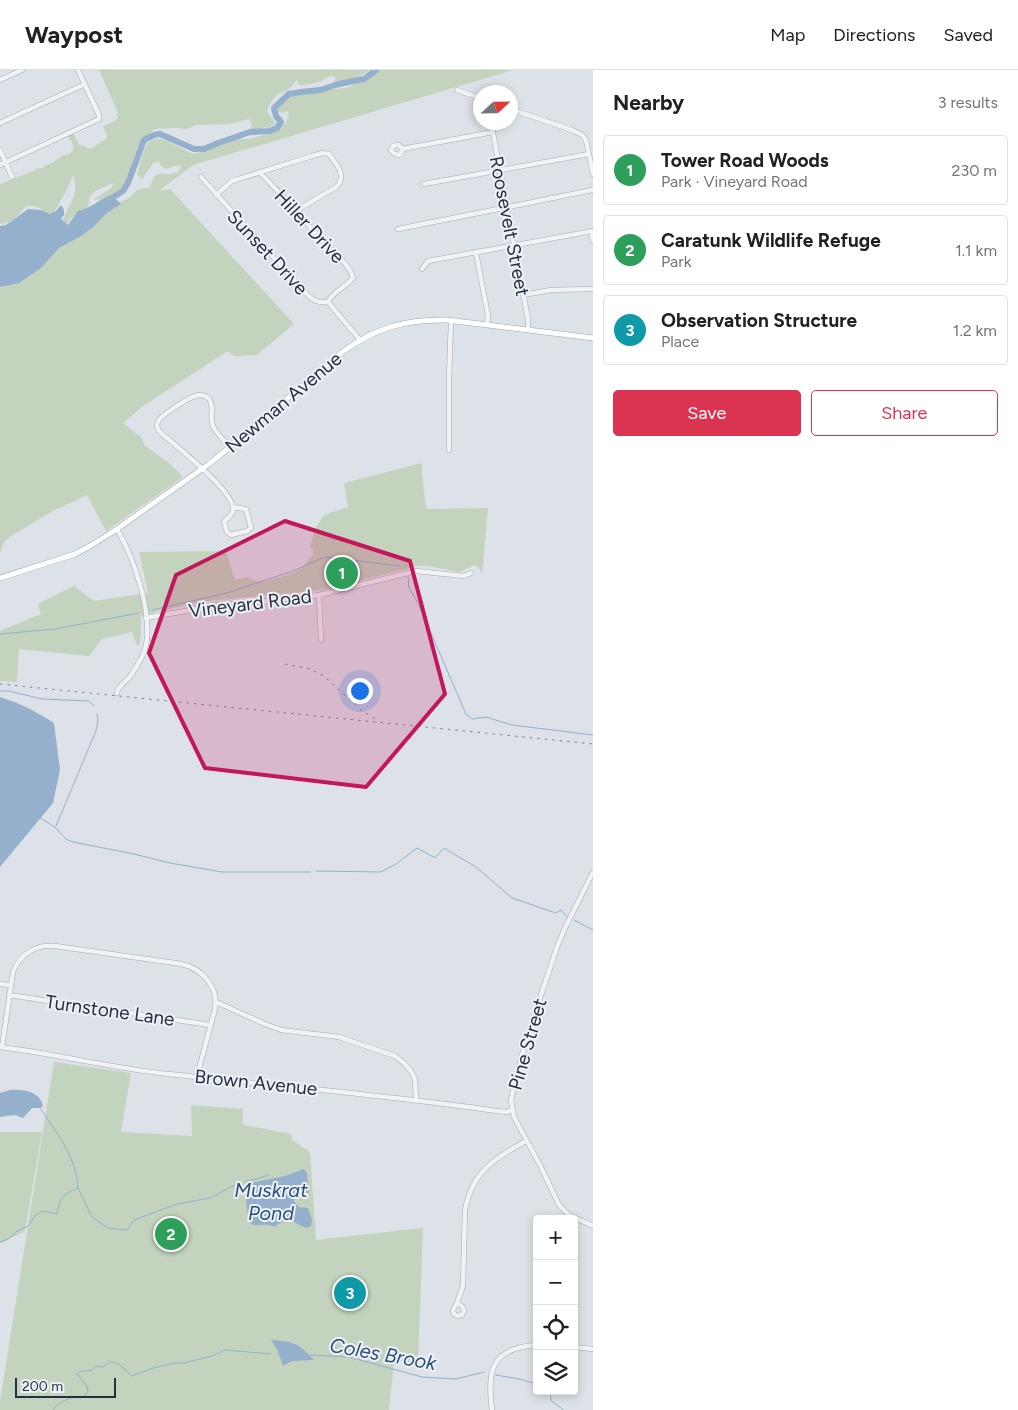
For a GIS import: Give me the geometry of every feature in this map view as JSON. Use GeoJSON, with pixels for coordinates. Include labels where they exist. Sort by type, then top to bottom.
{"type":"FeatureCollection","features":[{"type":"Feature","properties":{"kind":"main road","name":"Newman Avenue"},"geometry":{"type":"LineString","coordinates":[[0,578],[75,554],[117,529],[230,447],[341,353],[360,340],[389,327],[426,320],[451,320],[593,338]]}},
{"type":"Feature","properties":{"kind":"street"},"geometry":{"type":"LineString","coordinates":[[0,80],[22,70]]}},
{"type":"Feature","properties":{"kind":"street"},"geometry":{"type":"LineString","coordinates":[[0,165],[99,119],[99,115],[78,70]]}},
{"type":"Feature","properties":{"kind":"street"},"geometry":{"type":"LineString","coordinates":[[0,123],[85,84]]}},
{"type":"Feature","properties":{"kind":"street"},"geometry":{"type":"LineString","coordinates":[[457,90],[473,96]]}},
{"type":"Feature","properties":{"kind":"street"},"geometry":{"type":"LineString","coordinates":[[518,112],[579,133],[586,140],[593,174]]}},
{"type":"Feature","properties":{"kind":"street"},"geometry":{"type":"LineString","coordinates":[[402,149],[492,132]]}},
{"type":"Feature","properties":{"kind":"street","name":"Roosevelt Street"},"geometry":{"type":"LineString","coordinates":[[492,132],[528,319],[528,330]]}},
{"type":"Feature","properties":{"kind":"street"},"geometry":{"type":"LineString","coordinates":[[0,150],[12,177]]}},
{"type":"Feature","properties":{"kind":"street"},"geometry":{"type":"LineString","coordinates":[[216,195],[232,180],[323,153],[329,154],[340,170],[341,182],[296,211]]}},
{"type":"Feature","properties":{"kind":"street"},"geometry":{"type":"LineString","coordinates":[[424,184],[589,154]]}},
{"type":"Feature","properties":{"kind":"street","name":"Hiller Drive"},"geometry":{"type":"LineString","coordinates":[[259,172],[347,265],[351,272],[353,278],[348,285],[330,297],[328,302]]}},
{"type":"Feature","properties":{"kind":"street","name":"Sunset Drive"},"geometry":{"type":"LineString","coordinates":[[201,177],[313,300],[323,303],[328,302],[360,340]]}},
{"type":"Feature","properties":{"kind":"street"},"geometry":{"type":"LineString","coordinates":[[398,229],[593,190]]}},
{"type":"Feature","properties":{"kind":"street"},"geometry":{"type":"LineString","coordinates":[[422,269],[428,261],[592,231],[593,241]]}},
{"type":"Feature","properties":{"kind":"street"},"geometry":{"type":"LineString","coordinates":[[476,253],[488,315],[487,324]]}},
{"type":"Feature","properties":{"kind":"street"},"geometry":{"type":"LineString","coordinates":[[523,295],[551,290],[593,289]]}},
{"type":"Feature","properties":{"kind":"street"},"geometry":{"type":"LineString","coordinates":[[450,450],[449,377],[451,320]]}},
{"type":"Feature","properties":{"kind":"street"},"geometry":{"type":"LineString","coordinates":[[230,447],[212,425],[212,408],[209,399],[204,395],[197,395],[167,412],[160,418],[158,423],[159,431],[202,468],[228,496],[233,512],[224,522],[231,535],[247,531],[251,528],[246,509],[233,507]]}},
{"type":"Feature","properties":{"kind":"street"},"geometry":{"type":"LineString","coordinates":[[116,692],[133,673],[144,652],[147,637],[144,603],[132,561],[117,529]]}},
{"type":"Feature","properties":{"kind":"street","name":"Vineyard Road"},"geometry":{"type":"LineString","coordinates":[[146,618],[219,605],[270,601],[319,594],[416,571],[464,576],[471,573]]}},
{"type":"Feature","properties":{"kind":"street"},"geometry":{"type":"LineString","coordinates":[[319,594],[321,640]]}},
{"type":"Feature","properties":{"kind":"street","name":"Pine Street"},"geometry":{"type":"LineString","coordinates":[[593,872],[564,930],[551,965],[520,1062],[511,1100],[514,1117],[559,1205],[569,1215],[593,1226]]}},
{"type":"Feature","properties":{"kind":"street"},"geometry":{"type":"LineString","coordinates":[[1,1047],[14,968],[24,955],[36,948],[50,946],[189,966],[198,970],[208,981],[213,989],[216,1002],[197,1076]]}},
{"type":"Feature","properties":{"kind":"street"},"geometry":{"type":"LineString","coordinates":[[0,984],[10,985]]}},
{"type":"Feature","properties":{"kind":"street","name":"Turnstone Lane"},"geometry":{"type":"LineString","coordinates":[[9,995],[210,1025]]}},
{"type":"Feature","properties":{"kind":"street"},"geometry":{"type":"LineString","coordinates":[[216,1002],[281,1030],[339,1038],[395,1056],[411,1071],[415,1079],[416,1100]]}},
{"type":"Feature","properties":{"kind":"street","name":"Brown Avenue"},"geometry":{"type":"LineString","coordinates":[[1,1047],[126,1068],[416,1100],[496,1111],[507,1112],[512,1110]]}},
{"type":"Feature","properties":{"kind":"street"},"geometry":{"type":"LineString","coordinates":[[457,1303],[463,1286],[465,1210],[472,1185],[491,1162],[526,1141]]}},
{"type":"Feature","properties":{"kind":"street"},"geometry":{"type":"LineString","coordinates":[[492,1410],[490,1380],[492,1370],[497,1362],[514,1348],[533,1346]]}},
{"type":"Feature","properties":{"kind":"street"},"geometry":{"type":"LineString","coordinates":[[578,1347],[593,1349]]}},
{"type":"Feature","properties":{"kind":"highlighted area"},"geometry":{"type":"Polygon","coordinates":[[[285,521],[410,561],[445,694],[366,787],[205,768],[149,653],[176,575],[285,521]]]}},
{"type":"Feature","properties":{"kind":"green space"},"geometry":{"type":"Polygon","coordinates":[[[99,70],[370,70],[354,79],[337,85],[333,83],[336,78],[331,76],[308,84],[299,85],[297,80],[288,90],[276,95],[269,105],[267,112],[276,124],[269,127],[250,130],[252,124],[249,119],[230,124],[195,125],[187,129],[155,129],[140,142],[123,189],[114,195],[101,199],[94,199],[112,188],[113,183],[95,191],[90,196],[88,207],[84,214],[73,217],[63,232],[65,216],[75,192],[73,175],[51,218],[38,208],[28,206],[11,221],[0,224],[0,184],[42,168],[69,154],[74,149],[72,142],[66,135],[72,132],[79,145],[85,146],[88,149],[94,148],[106,139],[107,136],[103,126],[118,118],[118,113],[99,70]]]}},
{"type":"Feature","properties":{"kind":"green space"},"geometry":{"type":"Polygon","coordinates":[[[378,70],[513,70],[193,165],[159,191],[170,189],[294,324],[257,355],[234,356],[228,351],[143,406],[123,423],[142,438],[144,445],[169,463],[183,477],[106,531],[87,495],[55,510],[11,536],[4,542],[0,553],[0,287],[5,286],[37,258],[68,243],[137,190],[150,187],[154,176],[178,172],[181,166],[166,169],[158,161],[153,163],[142,179],[138,176],[143,154],[150,141],[160,139],[190,153],[196,153],[231,139],[259,137],[277,130],[286,122],[289,117],[288,111],[282,113],[275,110],[276,105],[282,100],[317,91],[346,88],[361,82],[364,77],[378,70]]]}},
{"type":"Feature","properties":{"kind":"green space"},"geometry":{"type":"Polygon","coordinates":[[[422,463],[426,509],[488,508],[482,575],[478,567],[475,566],[459,572],[428,566],[417,566],[323,590],[207,601],[182,606],[141,616],[139,646],[132,632],[102,639],[89,656],[19,649],[17,682],[0,681],[0,631],[41,614],[38,604],[74,586],[94,601],[148,593],[139,552],[226,551],[235,580],[247,577],[264,582],[293,573],[302,568],[313,554],[310,547],[315,529],[324,515],[348,507],[344,483],[422,463]]]}},
{"type":"Feature","properties":{"kind":"green space"},"geometry":{"type":"Polygon","coordinates":[[[54,1062],[131,1073],[121,1132],[192,1136],[191,1105],[243,1109],[243,1125],[291,1134],[292,1140],[310,1152],[316,1240],[423,1228],[418,1362],[394,1362],[389,1410],[0,1410],[54,1062]]]}},
{"type":"Feature","properties":{"kind":"green space"},"geometry":{"type":"Polygon","coordinates":[[[0,1132],[42,1132],[25,1231],[0,1244],[0,1132]]]}},
{"type":"Feature","properties":{"kind":"water"},"geometry":{"type":"Polygon","coordinates":[[[112,195],[121,204],[108,212],[81,236],[59,248],[41,268],[19,283],[0,287],[0,226],[6,225],[28,209],[40,210],[50,214],[61,205],[64,215],[61,219],[68,225],[78,211],[112,195]]]}},
{"type":"Feature","properties":{"kind":"water"},"geometry":{"type":"Polygon","coordinates":[[[0,697],[28,708],[54,723],[60,770],[53,803],[0,867],[0,697]]]}},
{"type":"Feature","properties":{"kind":"water"},"geometry":{"type":"Polygon","coordinates":[[[20,1090],[35,1094],[43,1106],[32,1108],[23,1118],[15,1115],[0,1117],[0,1093],[20,1090]]]}},
{"type":"Feature","properties":{"kind":"water","name":"Muskrat Pond"},"geometry":{"type":"Polygon","coordinates":[[[304,1169],[307,1173],[309,1192],[298,1196],[294,1201],[299,1207],[308,1208],[312,1220],[311,1226],[307,1228],[291,1220],[274,1227],[251,1224],[247,1211],[246,1187],[255,1182],[285,1176],[304,1169]]]}},
{"type":"Feature","properties":{"kind":"water"},"geometry":{"type":"Polygon","coordinates":[[[271,1340],[295,1344],[314,1360],[292,1361],[283,1366],[271,1340]]]}},
{"type":"Feature","properties":{"kind":"waterway"},"geometry":{"type":"LineString","coordinates":[[107,201],[123,191],[128,183],[144,140],[154,135],[160,134],[194,149],[204,149],[250,132],[270,131],[277,128],[281,122],[276,116],[274,108],[289,94],[320,90],[364,79],[376,70]]}},
{"type":"Feature","properties":{"kind":"waterway"},"geometry":{"type":"LineString","coordinates":[[152,610],[227,593],[293,571],[325,557],[400,566]]}},
{"type":"Feature","properties":{"kind":"waterway"},"geometry":{"type":"LineString","coordinates":[[408,577],[409,588],[418,603],[466,714],[472,719],[486,717],[512,725],[593,735]]}},
{"type":"Feature","properties":{"kind":"waterway"},"geometry":{"type":"LineString","coordinates":[[0,634],[55,629],[139,613]]}},
{"type":"Feature","properties":{"kind":"waterway"},"geometry":{"type":"LineString","coordinates":[[0,691],[9,691],[42,699],[89,701],[94,706]]}},
{"type":"Feature","properties":{"kind":"waterway"},"geometry":{"type":"LineString","coordinates":[[56,826],[96,731],[97,714]]}},
{"type":"Feature","properties":{"kind":"waterway"},"geometry":{"type":"LineString","coordinates":[[38,817],[55,827],[66,839],[73,842],[170,863],[222,872],[311,872]]}},
{"type":"Feature","properties":{"kind":"waterway"},"geometry":{"type":"LineString","coordinates":[[316,871],[381,872],[396,864],[417,848],[435,858],[444,848],[476,867],[512,898],[556,913],[561,910],[567,917]]}},
{"type":"Feature","properties":{"kind":"waterway"},"geometry":{"type":"LineString","coordinates":[[574,920],[593,930]]}},
{"type":"Feature","properties":{"kind":"waterway","name":"Coles Brook"},"geometry":{"type":"LineString","coordinates":[[0,1242],[28,1226],[35,1216],[42,1211],[57,1214],[63,1197],[78,1188],[77,1177],[70,1156],[40,1108]]}},
{"type":"Feature","properties":{"kind":"waterway"},"geometry":{"type":"LineString","coordinates":[[245,1182],[269,1175]]}},
{"type":"Feature","properties":{"kind":"waterway"},"geometry":{"type":"LineString","coordinates":[[78,1188],[92,1217],[108,1228],[127,1230],[134,1220],[177,1204],[210,1198],[237,1184]]}},
{"type":"Feature","properties":{"kind":"waterway","name":"Coles Brook"},"geometry":{"type":"LineString","coordinates":[[53,1410],[67,1399],[85,1396],[88,1391],[87,1386],[77,1374],[79,1372],[92,1370],[96,1366],[103,1367],[110,1362],[119,1364],[132,1376],[153,1368],[212,1356],[225,1350],[271,1354]]}},
{"type":"Feature","properties":{"kind":"waterway","name":"Coles Brook"},"geometry":{"type":"LineString","coordinates":[[309,1355],[349,1357],[422,1377],[456,1379],[484,1372]]}},
{"type":"Feature","properties":{"kind":"waterway","name":"Coles Brook"},"geometry":{"type":"LineString","coordinates":[[496,1375],[533,1383]]}},
{"type":"Feature","properties":{"kind":"waterway","name":"Coles Brook"},"geometry":{"type":"LineString","coordinates":[[551,1395],[552,1402],[563,1410]]}},
{"type":"Feature","properties":{"kind":"railway"},"geometry":{"type":"LineString","coordinates":[[285,664],[310,669],[324,676],[362,711],[378,720]]}},
{"type":"Feature","properties":{"kind":"railway"},"geometry":{"type":"LineString","coordinates":[[0,684],[593,744]]}},
{"type":"Feature","properties":{"kind":"place","name":"Tower Road Woods"},"geometry":{"type":"Point","coordinates":[342,573]}},
{"type":"Feature","properties":{"kind":"place","name":"Caratunk Wildlife Refuge"},"geometry":{"type":"Point","coordinates":[171,1234]}},
{"type":"Feature","properties":{"kind":"place","name":"Observation Structure"},"geometry":{"type":"Point","coordinates":[350,1293]}}]}
